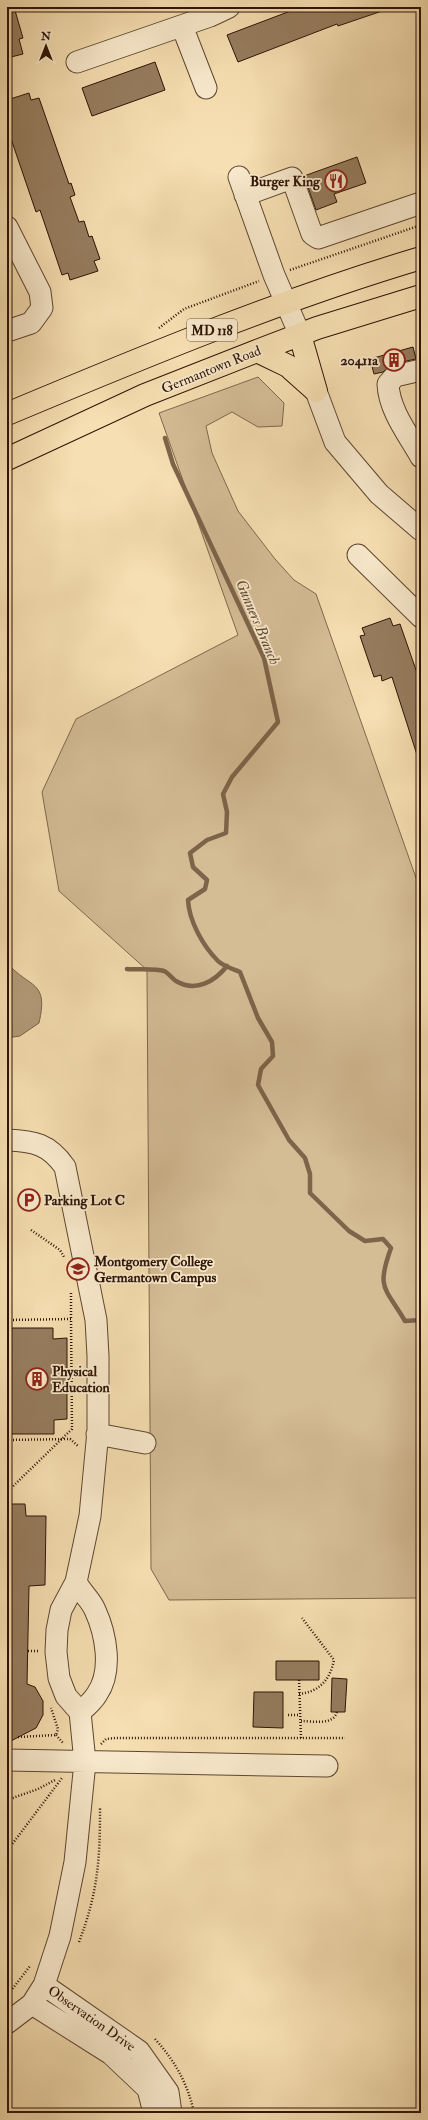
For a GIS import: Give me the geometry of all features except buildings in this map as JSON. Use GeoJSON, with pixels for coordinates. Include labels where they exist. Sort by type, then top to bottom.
{"type":"FeatureCollection","features":[{"type":"Feature","properties":{"kind":"main road","name":"MD 118"},"geometry":{"type":"LineString","coordinates":[[7,414],[152,353],[286,303],[421,258]]}},
{"type":"Feature","properties":{"kind":"main road","name":"Germantown Road"},"geometry":{"type":"LineString","coordinates":[[7,459],[145,395],[257,351],[300,336],[317,328],[421,296]]}},
{"type":"Feature","properties":{"kind":"main road"},"geometry":{"type":"LineString","coordinates":[[300,336],[316,391]]}},
{"type":"Feature","properties":{"kind":"main road"},"geometry":{"type":"LineString","coordinates":[[257,351],[288,366],[316,391]]}},
{"type":"Feature","properties":{"kind":"street"},"geometry":{"type":"LineString","coordinates":[[77,62],[182,26],[229,7]]}},
{"type":"Feature","properties":{"kind":"street"},"geometry":{"type":"LineString","coordinates":[[182,26],[206,88]]}},
{"type":"Feature","properties":{"kind":"street"},"geometry":{"type":"LineString","coordinates":[[300,336],[274,275],[242,186],[292,178],[312,234],[318,238],[421,203]]}},
{"type":"Feature","properties":{"kind":"street"},"geometry":{"type":"LineString","coordinates":[[7,228],[40,292],[42,308],[31,323],[7,331]]}},
{"type":"Feature","properties":{"kind":"street"},"geometry":{"type":"LineString","coordinates":[[421,370],[395,376],[388,384],[388,395],[395,413],[421,456]]}},
{"type":"Feature","properties":{"kind":"street"},"geometry":{"type":"LineString","coordinates":[[316,391],[335,442],[379,494],[418,520]]}},
{"type":"Feature","properties":{"kind":"street"},"geometry":{"type":"LineString","coordinates":[[358,556],[421,617]]}},
{"type":"Feature","properties":{"kind":"street"},"geometry":{"type":"LineString","coordinates":[[7,1140],[34,1142],[47,1148],[57,1156],[65,1167],[96,1320],[97,1434],[86,1541],[76,1582],[61,1610],[57,1630],[56,1652],[59,1678],[66,1696],[80,1712],[91,1755],[75,1862],[60,1936],[44,1985]]}},
{"type":"Feature","properties":{"kind":"street"},"geometry":{"type":"LineString","coordinates":[[97,1434],[145,1443]]}},
{"type":"Feature","properties":{"kind":"street"},"geometry":{"type":"LineString","coordinates":[[76,1582],[94,1608],[102,1627],[105,1641],[104,1682],[98,1694],[80,1712]]}},
{"type":"Feature","properties":{"kind":"street"},"geometry":{"type":"LineString","coordinates":[[7,1760],[91,1755],[327,1766]]}},
{"type":"Feature","properties":{"kind":"street","name":"Observation Drive"},"geometry":{"type":"LineString","coordinates":[[7,2022],[32,2004],[44,1985],[139,2051],[168,2092],[172,2113]]}},
{"type":"Feature","properties":{"kind":"street","name":"Observation Drive"},"geometry":{"type":"LineString","coordinates":[[32,2004],[111,2054],[148,2089],[154,2113]]}},
{"type":"Feature","properties":{"kind":"path"},"geometry":{"type":"LineString","coordinates":[[31,1230],[60,1250],[65,1258]]}},
{"type":"Feature","properties":{"kind":"path"},"geometry":{"type":"LineString","coordinates":[[7,1492],[33,1464],[72,1429],[71,1290]]}},
{"type":"Feature","properties":{"kind":"path"},"geometry":{"type":"LineString","coordinates":[[7,1320],[71,1319]]}},
{"type":"Feature","properties":{"kind":"path"},"geometry":{"type":"LineString","coordinates":[[7,1440],[70,1439],[88,1454],[96,1455]]}},
{"type":"Feature","properties":{"kind":"path"},"geometry":{"type":"LineString","coordinates":[[299,1694],[310,1693],[321,1686],[334,1660],[302,1618]]}},
{"type":"Feature","properties":{"kind":"path"},"geometry":{"type":"LineString","coordinates":[[299,1680],[301,1738]]}},
{"type":"Feature","properties":{"kind":"path"},"geometry":{"type":"LineString","coordinates":[[300,1721],[330,1720],[336,1716],[337,1712]]}},
{"type":"Feature","properties":{"kind":"path"},"geometry":{"type":"LineString","coordinates":[[288,1715],[300,1715]]}},
{"type":"Feature","properties":{"kind":"path"},"geometry":{"type":"LineString","coordinates":[[56,1735],[66,1747]]}},
{"type":"Feature","properties":{"kind":"path"},"geometry":{"type":"LineString","coordinates":[[91,1755],[109,1738],[345,1738]]}},
{"type":"Feature","properties":{"kind":"path"},"geometry":{"type":"LineString","coordinates":[[7,1800],[38,1789],[64,1774],[59,1784],[7,1851]]}},
{"type":"Feature","properties":{"kind":"path"},"geometry":{"type":"LineString","coordinates":[[76,1948],[91,1907],[98,1872],[100,1805]]}},
{"type":"Feature","properties":{"kind":"path"},"geometry":{"type":"LineString","coordinates":[[153,2038],[180,2072],[188,2090],[194,2113]]}},
{"type":"Feature","properties":{"kind":"shaded area"},"geometry":{"type":"Polygon","coordinates":[[[258,377],[284,403],[282,426],[258,427],[232,412],[206,426],[212,453],[238,511],[275,559],[294,580],[316,594],[421,892],[421,1603],[417,1598],[169,1600],[151,1569],[147,970],[59,891],[42,792],[76,719],[238,635],[159,413],[258,377]]]}},
{"type":"Feature","properties":{"kind":"shaded area"},"geometry":{"type":"Polygon","coordinates":[[[7,963],[39,992],[41,1009],[39,1023],[20,1036],[7,1038],[7,963]]]}},
{"type":"Feature","properties":{"kind":"waterway","name":"Gunners Branch"},"geometry":{"type":"LineString","coordinates":[[165,438],[173,464],[264,658],[278,722],[232,777],[223,794],[227,812],[226,833],[207,840],[190,853],[193,867],[207,880],[205,889],[188,900],[191,916],[202,941],[212,955],[218,961],[240,972],[258,1018],[272,1042],[273,1056],[261,1069],[258,1085],[289,1140],[305,1158],[310,1174],[310,1193],[349,1231],[365,1241],[383,1239],[391,1248],[384,1272],[385,1287],[405,1321],[421,1320]]}},
{"type":"Feature","properties":{"kind":"waterway"},"geometry":{"type":"LineString","coordinates":[[127,969],[164,971],[176,981],[191,986],[204,984],[211,981],[227,966]]}},
{"type":"Feature","properties":{"kind":"place","name":"Burger King"},"geometry":{"type":"Point","coordinates":[336,181]}},
{"type":"Feature","properties":{"kind":"place","name":"20411a"},"geometry":{"type":"Point","coordinates":[394,360]}},
{"type":"Feature","properties":{"kind":"place","name":"Parking Lot C"},"geometry":{"type":"Point","coordinates":[29,1200]}},
{"type":"Feature","properties":{"kind":"place","name":"Montgomery College Germantown Campus"},"geometry":{"type":"Point","coordinates":[78,1269]}},
{"type":"Feature","properties":{"kind":"place","name":"Physical Education"},"geometry":{"type":"Point","coordinates":[37,1379]}}]}
